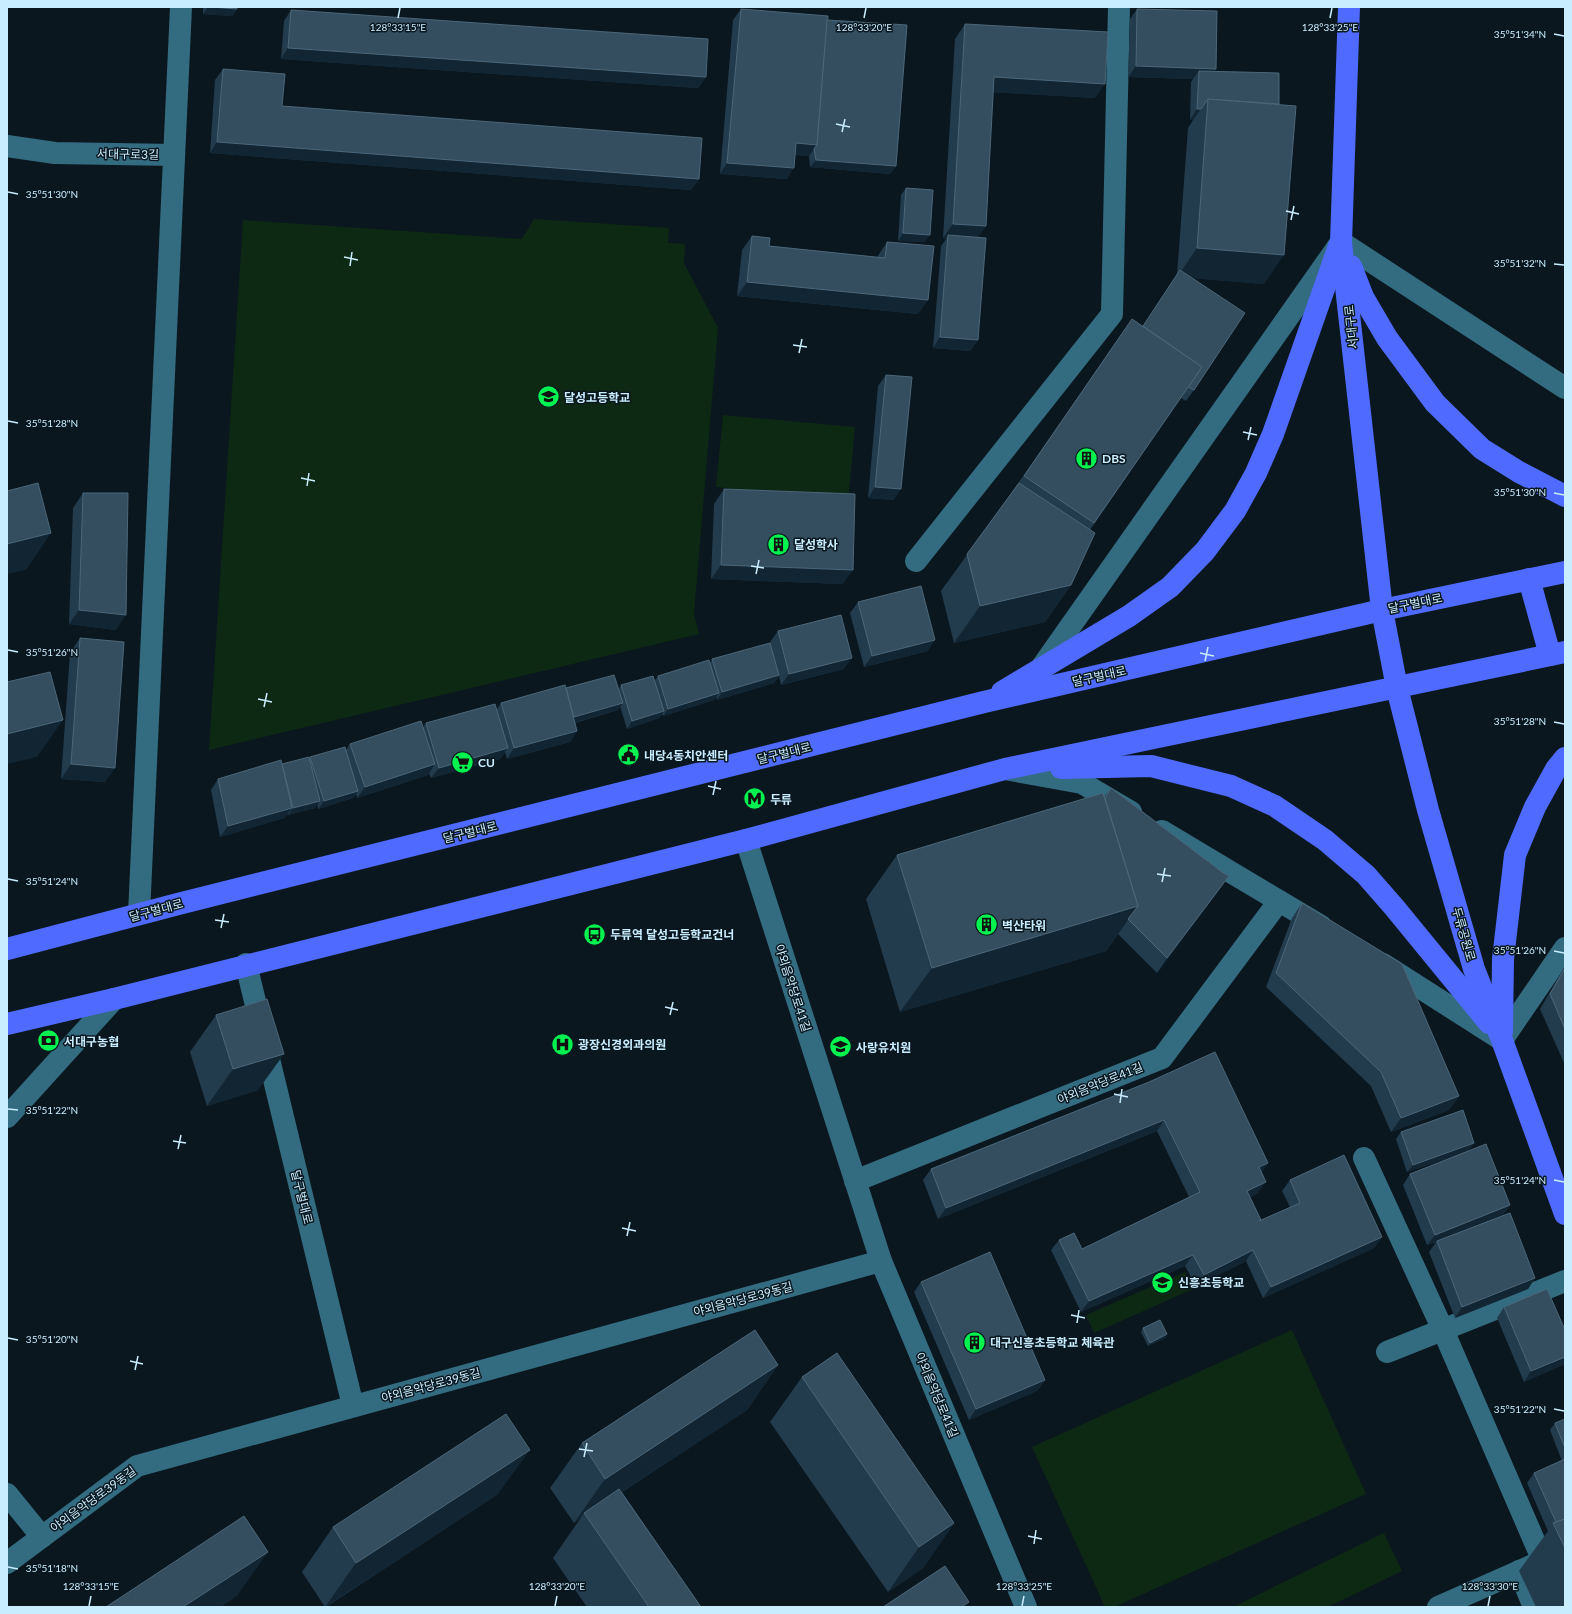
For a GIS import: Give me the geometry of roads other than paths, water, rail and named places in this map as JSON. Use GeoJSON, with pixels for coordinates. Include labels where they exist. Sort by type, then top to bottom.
{"type":"FeatureCollection","features":[{"type":"Feature","properties":{"kind":"main road","name":"서대구로"},"geometry":{"type":"LineString","coordinates":[[1349,7],[1341,242],[1382,610],[1389,645]]}},
{"type":"Feature","properties":{"kind":"main road"},"geometry":{"type":"LineString","coordinates":[[1341,242],[1363,296],[1387,338],[1436,402],[1482,449],[1519,472],[1565,496]]}},
{"type":"Feature","properties":{"kind":"main road"},"geometry":{"type":"LineString","coordinates":[[984,702],[1129,616],[1170,587],[1206,551],[1235,511],[1256,473],[1273,434],[1341,242]]}},
{"type":"Feature","properties":{"kind":"main road","name":"달구벌대로"},"geometry":{"type":"LineString","coordinates":[[7,949],[139,914],[984,702],[1382,610],[1565,572]]}},
{"type":"Feature","properties":{"kind":"main road"},"geometry":{"type":"LineString","coordinates":[[7,1024],[114,999],[246,964],[746,840],[1005,769],[1558,654],[1529,579]]}},
{"type":"Feature","properties":{"kind":"main road","name":"두류공원로"},"geometry":{"type":"LineString","coordinates":[[1389,645],[1397,688],[1428,810],[1474,969],[1502,1040],[1565,1214]]}},
{"type":"Feature","properties":{"kind":"main road"},"geometry":{"type":"LineString","coordinates":[[1502,1040],[1503,959],[1515,855],[1535,807],[1556,769],[1565,758]]}},
{"type":"Feature","properties":{"kind":"main road"},"geometry":{"type":"LineString","coordinates":[[1005,769],[1151,766],[1231,786],[1275,806],[1325,840],[1366,875],[1394,907],[1502,1040]]}},
{"type":"Feature","properties":{"kind":"street","name":"서대구로3길"},"geometry":{"type":"LineString","coordinates":[[7,146],[55,153],[174,155],[181,7]]}},
{"type":"Feature","properties":{"kind":"street"},"geometry":{"type":"LineString","coordinates":[[916,561],[1112,314],[1119,7]]}},
{"type":"Feature","properties":{"kind":"street"},"geometry":{"type":"LineString","coordinates":[[139,914],[174,155]]}},
{"type":"Feature","properties":{"kind":"street"},"geometry":{"type":"LineString","coordinates":[[1041,668],[1341,242],[1565,388]]}},
{"type":"Feature","properties":{"kind":"street"},"geometry":{"type":"LineString","coordinates":[[1005,769],[1082,783],[1339,938]]}},
{"type":"Feature","properties":{"kind":"street","name":"야외음악당로41길"},"geometry":{"type":"LineString","coordinates":[[746,840],[881,1261],[1026,1607]]}},
{"type":"Feature","properties":{"kind":"street","name":"야외음악당로41길"},"geometry":{"type":"LineString","coordinates":[[855,1181],[1162,1058],[1279,901]]}},
{"type":"Feature","properties":{"kind":"street"},"geometry":{"type":"LineString","coordinates":[[1366,954],[1502,1040],[1565,948]]}},
{"type":"Feature","properties":{"kind":"street","name":"달구벌대로"},"geometry":{"type":"LineString","coordinates":[[246,964],[353,1406]]}},
{"type":"Feature","properties":{"kind":"street"},"geometry":{"type":"LineString","coordinates":[[7,1117],[114,999]]}},
{"type":"Feature","properties":{"kind":"street"},"geometry":{"type":"LineString","coordinates":[[1364,1158],[1443,1330],[1543,1561]]}},
{"type":"Feature","properties":{"kind":"street","name":"야외음악당로39동길"},"geometry":{"type":"LineString","coordinates":[[7,1563],[137,1466],[881,1261]]}},
{"type":"Feature","properties":{"kind":"street"},"geometry":{"type":"LineString","coordinates":[[1387,1352],[1565,1281]]}},
{"type":"Feature","properties":{"kind":"street"},"geometry":{"type":"LineString","coordinates":[[7,1494],[42,1537]]}},
{"type":"Feature","properties":{"kind":"street"},"geometry":{"type":"LineString","coordinates":[[1438,1607],[1565,1551]]}},
{"type":"Feature","properties":{"kind":"street"},"geometry":{"type":"LineString","coordinates":[[1519,1571],[1534,1607]]}},
{"type":"Feature","properties":{"kind":"place","name":"달성고등학교"},"geometry":{"type":"Point","coordinates":[548,397]}},
{"type":"Feature","properties":{"kind":"place","name":"DBS"},"geometry":{"type":"Point","coordinates":[1087,458]}},
{"type":"Feature","properties":{"kind":"place","name":"달성학사"},"geometry":{"type":"Point","coordinates":[778,544]}},
{"type":"Feature","properties":{"kind":"place","name":"내당4동치안센터"},"geometry":{"type":"Point","coordinates":[629,755]}},
{"type":"Feature","properties":{"kind":"place","name":"CU"},"geometry":{"type":"Point","coordinates":[463,762]}},
{"type":"Feature","properties":{"kind":"place","name":"두류"},"geometry":{"type":"Point","coordinates":[755,799]}},
{"type":"Feature","properties":{"kind":"place","name":"벽산타워"},"geometry":{"type":"Point","coordinates":[986,925]}},
{"type":"Feature","properties":{"kind":"place","name":"두류역 달성고등학교건너"},"geometry":{"type":"Point","coordinates":[595,934]}},
{"type":"Feature","properties":{"kind":"place","name":"서대구농협"},"geometry":{"type":"Point","coordinates":[48,1041]}},
{"type":"Feature","properties":{"kind":"place","name":"광장신경외과의원"},"geometry":{"type":"Point","coordinates":[563,1044]}},
{"type":"Feature","properties":{"kind":"place","name":"사랑유치원"},"geometry":{"type":"Point","coordinates":[841,1047]}},
{"type":"Feature","properties":{"kind":"place","name":"신흥초등학교"},"geometry":{"type":"Point","coordinates":[1162,1282]}},
{"type":"Feature","properties":{"kind":"place","name":"대구신흥초등학교 체육관"},"geometry":{"type":"Point","coordinates":[975,1342]}}]}
